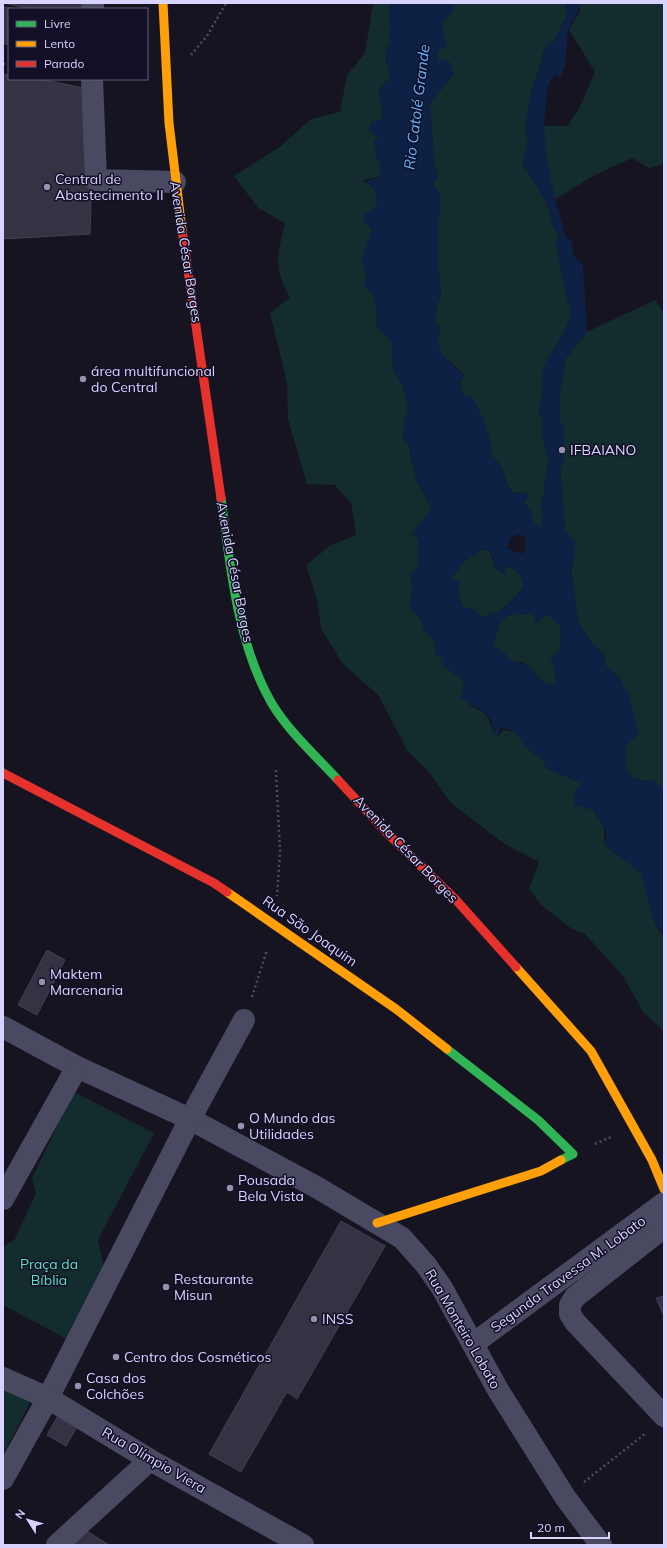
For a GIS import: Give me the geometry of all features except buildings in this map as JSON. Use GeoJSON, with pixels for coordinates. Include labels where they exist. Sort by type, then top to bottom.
{"type":"FeatureCollection","features":[{"type":"Feature","properties":{"kind":"street","name":"Avenida César Borges"},"geometry":{"type":"LineString","coordinates":[[163,3],[169,122],[175,182],[227,540],[241,620],[253,662],[270,702],[295,733],[388,833],[456,900],[591,1051],[652,1160],[664,1189]]}},
{"type":"Feature","properties":{"kind":"street"},"geometry":{"type":"LineString","coordinates":[[92,80],[96,180],[175,182]]}},
{"type":"Feature","properties":{"kind":"street","name":"Rua São Joaquim"},"geometry":{"type":"LineString","coordinates":[[3,773],[214,882],[396,1009],[538,1120],[572,1154]]}},
{"type":"Feature","properties":{"kind":"street"},"geometry":{"type":"LineString","coordinates":[[3,1480],[48,1398],[190,1119],[244,1020]]}},
{"type":"Feature","properties":{"kind":"street"},"geometry":{"type":"LineString","coordinates":[[3,1027],[77,1067],[190,1119]]}},
{"type":"Feature","properties":{"kind":"street"},"geometry":{"type":"LineString","coordinates":[[3,1199],[77,1067]]}},
{"type":"Feature","properties":{"kind":"street","name":"Rua Monteiro Lobato"},"geometry":{"type":"LineString","coordinates":[[190,1119],[318,1188],[402,1238],[426,1265],[442,1288],[472,1344],[565,1498],[601,1545]]}},
{"type":"Feature","properties":{"kind":"street"},"geometry":{"type":"LineString","coordinates":[[377,1223],[541,1171],[572,1154]]}},
{"type":"Feature","properties":{"kind":"street","name":"Segunda Travessa M. Lobato"},"geometry":{"type":"LineString","coordinates":[[472,1344],[664,1203]]}},
{"type":"Feature","properties":{"kind":"street"},"geometry":{"type":"LineString","coordinates":[[658,1422],[585,1335],[570,1314],[570,1305],[575,1297],[664,1227]]}},
{"type":"Feature","properties":{"kind":"street","name":"Rua Olímpio Viera"},"geometry":{"type":"LineString","coordinates":[[3,1378],[48,1398],[150,1460],[303,1545]]}},
{"type":"Feature","properties":{"kind":"street"},"geometry":{"type":"LineString","coordinates":[[56,1545],[150,1460]]}},
{"type":"Feature","properties":{"kind":"path"},"geometry":{"type":"LineString","coordinates":[[167,77],[191,55],[207,36],[226,3]]}},
{"type":"Feature","properties":{"kind":"path"},"geometry":{"type":"LineString","coordinates":[[244,1020],[276,924],[280,851],[276,770]]}},
{"type":"Feature","properties":{"kind":"path"},"geometry":{"type":"LineString","coordinates":[[572,1154],[633,1127]]}},
{"type":"Feature","properties":{"kind":"path"},"geometry":{"type":"LineString","coordinates":[[565,1498],[658,1422]]}},
{"type":"Feature","properties":{"kind":"green space"},"geometry":{"type":"Polygon","coordinates":[[[373,3],[393,3],[389,10],[391,45],[387,47],[386,63],[390,68],[389,79],[379,90],[383,120],[371,123],[380,137],[376,156],[380,163],[380,177],[363,180],[374,188],[378,204],[365,223],[372,229],[362,259],[366,275],[365,287],[375,300],[377,314],[376,325],[392,342],[393,369],[403,386],[408,407],[404,424],[417,482],[432,508],[412,534],[418,539],[418,570],[410,573],[413,584],[410,607],[421,619],[424,630],[434,640],[436,648],[444,658],[440,663],[465,681],[470,705],[487,716],[491,727],[498,737],[503,730],[516,732],[526,747],[545,762],[546,768],[582,783],[593,810],[604,827],[604,844],[641,873],[656,926],[664,936],[664,1031],[643,1012],[623,976],[585,934],[572,929],[541,905],[529,889],[539,862],[503,843],[451,803],[428,771],[407,750],[379,696],[342,663],[321,628],[317,600],[306,565],[331,545],[356,535],[351,503],[335,485],[307,484],[288,419],[287,383],[270,313],[290,298],[281,278],[278,261],[285,223],[258,208],[234,176],[281,146],[311,119],[340,112],[347,75],[365,53],[373,3]]]}},
{"type":"Feature","properties":{"kind":"green space"},"geometry":{"type":"Polygon","coordinates":[[[455,3],[566,3],[567,15],[554,43],[543,53],[539,71],[532,88],[525,129],[528,141],[523,164],[547,203],[553,226],[558,235],[556,245],[570,311],[569,320],[563,334],[542,369],[542,393],[539,412],[543,418],[542,437],[549,461],[544,486],[545,494],[541,501],[543,518],[541,528],[533,521],[531,510],[524,503],[520,492],[514,494],[507,485],[501,466],[492,457],[483,423],[468,399],[462,394],[460,379],[466,377],[441,353],[438,345],[440,326],[435,324],[437,304],[441,295],[437,258],[440,194],[433,184],[438,175],[434,163],[430,103],[454,74],[438,61],[437,54],[444,42],[442,22],[450,14],[455,3]]]}},
{"type":"Feature","properties":{"kind":"green space"},"geometry":{"type":"Polygon","coordinates":[[[579,3],[664,3],[664,164],[649,168],[632,158],[595,175],[555,199],[546,160],[543,126],[567,126],[579,109],[595,72],[569,30],[580,11],[579,3]]]}},
{"type":"Feature","properties":{"kind":"green space"},"geometry":{"type":"Polygon","coordinates":[[[655,300],[664,313],[664,790],[655,781],[633,779],[626,768],[626,746],[619,677],[606,667],[604,654],[591,643],[578,622],[571,568],[575,553],[565,530],[560,470],[564,456],[559,419],[560,392],[565,359],[587,332],[655,300]]]}},
{"type":"Feature","properties":{"kind":"green space"},"geometry":{"type":"Polygon","coordinates":[[[484,549],[490,552],[495,568],[506,574],[506,565],[513,569],[522,579],[524,587],[501,610],[482,617],[476,611],[462,606],[458,592],[450,579],[466,560],[484,549]]]}},
{"type":"Feature","properties":{"kind":"green space"},"geometry":{"type":"Polygon","coordinates":[[[533,613],[536,623],[545,616],[550,615],[561,626],[561,650],[551,658],[557,680],[553,685],[545,683],[523,662],[513,662],[502,651],[492,645],[499,625],[508,615],[533,613]]]}},
{"type":"Feature","properties":{"kind":"green space","name":"Praça da Bíblia"},"geometry":{"type":"Polygon","coordinates":[[[74,1092],[154,1133],[98,1240],[104,1267],[67,1339],[3,1305],[3,1247],[15,1239],[36,1193],[32,1178],[74,1092]]]}},
{"type":"Feature","properties":{"kind":"green space"},"geometry":{"type":"Polygon","coordinates":[[[3,1382],[31,1400],[3,1456],[3,1382]]]}},
{"type":"Feature","properties":{"kind":"water","name":"Rio Catolé Grande"},"geometry":{"type":"Polygon","coordinates":[[[393,3],[455,3],[450,14],[442,22],[446,47],[441,49],[437,54],[438,61],[444,60],[450,62],[454,74],[430,103],[434,163],[438,175],[433,184],[440,194],[437,258],[441,295],[437,304],[435,324],[440,326],[438,342],[441,352],[466,377],[460,380],[462,394],[472,397],[479,411],[486,426],[492,450],[492,457],[503,471],[507,485],[514,494],[527,492],[529,496],[524,503],[531,510],[534,522],[541,528],[543,518],[541,501],[545,494],[544,486],[549,461],[542,437],[543,418],[539,412],[542,393],[542,369],[563,334],[569,320],[570,311],[556,245],[558,235],[553,226],[547,203],[523,164],[528,141],[525,129],[532,88],[539,71],[543,53],[550,42],[554,43],[567,15],[566,3],[579,3],[577,14],[568,32],[566,61],[563,72],[560,77],[555,75],[548,88],[545,120],[546,153],[556,202],[565,235],[572,242],[573,255],[583,265],[587,332],[565,359],[560,392],[559,419],[564,427],[564,456],[560,470],[565,530],[575,541],[575,553],[571,568],[578,622],[591,643],[604,654],[606,667],[619,677],[629,696],[639,733],[626,746],[626,768],[633,779],[655,781],[664,790],[664,933],[656,926],[641,873],[604,844],[607,833],[593,810],[574,805],[574,792],[582,783],[546,768],[545,762],[526,747],[516,732],[500,727],[498,737],[486,713],[461,699],[464,681],[440,663],[444,658],[435,655],[436,648],[434,640],[424,630],[421,619],[410,607],[413,584],[410,573],[418,570],[418,539],[412,534],[432,508],[417,482],[410,448],[403,438],[404,424],[408,407],[403,386],[393,369],[392,342],[376,325],[376,304],[372,295],[365,287],[366,275],[362,259],[372,229],[365,223],[363,216],[378,204],[374,188],[365,182],[380,177],[380,163],[376,156],[374,141],[380,137],[373,135],[369,129],[371,123],[383,119],[379,90],[389,79],[390,68],[386,64],[387,47],[391,45],[389,10],[393,3]],[[517,534],[511,538],[507,548],[521,554],[525,551],[526,538],[517,534]],[[484,549],[466,560],[450,579],[460,581],[458,592],[462,606],[476,611],[482,617],[501,610],[515,598],[524,587],[522,579],[513,569],[506,565],[506,574],[495,568],[491,552],[484,549]],[[533,613],[508,615],[499,625],[492,645],[502,651],[513,662],[527,664],[541,680],[553,685],[557,680],[551,658],[561,650],[561,626],[551,619],[550,615],[545,616],[536,623],[533,613]]]}},
{"type":"Feature","properties":{"kind":"traffic: fast"},"geometry":{"type":"LineString","coordinates":[[221,498],[237,603],[250,655],[259,679],[271,702],[285,723],[338,780]]}},
{"type":"Feature","properties":{"kind":"traffic: fast"},"geometry":{"type":"LineString","coordinates":[[447,1049],[538,1120],[573,1154],[561,1160]]}},
{"type":"Feature","properties":{"kind":"traffic: slow"},"geometry":{"type":"LineString","coordinates":[[163,3],[169,123],[182,230]]}},
{"type":"Feature","properties":{"kind":"traffic: slow"},"geometry":{"type":"LineString","coordinates":[[227,892],[396,1009],[447,1049]]}},
{"type":"Feature","properties":{"kind":"traffic: slow"},"geometry":{"type":"LineString","coordinates":[[516,967],[591,1051],[652,1160],[664,1189]]}},
{"type":"Feature","properties":{"kind":"traffic: slow"},"geometry":{"type":"LineString","coordinates":[[377,1223],[541,1171],[561,1160]]}},
{"type":"Feature","properties":{"kind":"traffic: jam"},"geometry":{"type":"LineString","coordinates":[[182,230],[221,498]]}},
{"type":"Feature","properties":{"kind":"traffic: jam"},"geometry":{"type":"LineString","coordinates":[[3,773],[214,883],[227,892]]}},
{"type":"Feature","properties":{"kind":"traffic: jam"},"geometry":{"type":"LineString","coordinates":[[338,780],[387,833],[456,900],[516,967]]}},
{"type":"Feature","properties":{"kind":"place","name":"Central de Abastecimento II"},"geometry":{"type":"Point","coordinates":[47,187]}},
{"type":"Feature","properties":{"kind":"place","name":"área multifuncional do Central"},"geometry":{"type":"Point","coordinates":[83,379]}},
{"type":"Feature","properties":{"kind":"place","name":"IFBAIANO"},"geometry":{"type":"Point","coordinates":[562,450]}},
{"type":"Feature","properties":{"kind":"place","name":"Maktem Marcenaria"},"geometry":{"type":"Point","coordinates":[42,982]}},
{"type":"Feature","properties":{"kind":"place","name":"O Mundo das Utilidades"},"geometry":{"type":"Point","coordinates":[241,1126]}},
{"type":"Feature","properties":{"kind":"place","name":"Pousada Bela Vista"},"geometry":{"type":"Point","coordinates":[230,1188]}},
{"type":"Feature","properties":{"kind":"place","name":"Restaurante Misun"},"geometry":{"type":"Point","coordinates":[166,1287]}},
{"type":"Feature","properties":{"kind":"place","name":"INSS"},"geometry":{"type":"Point","coordinates":[314,1319]}},
{"type":"Feature","properties":{"kind":"place","name":"Centro dos Cosméticos"},"geometry":{"type":"Point","coordinates":[116,1357]}},
{"type":"Feature","properties":{"kind":"place","name":"Casa dos Colchões"},"geometry":{"type":"Point","coordinates":[78,1386]}}]}
